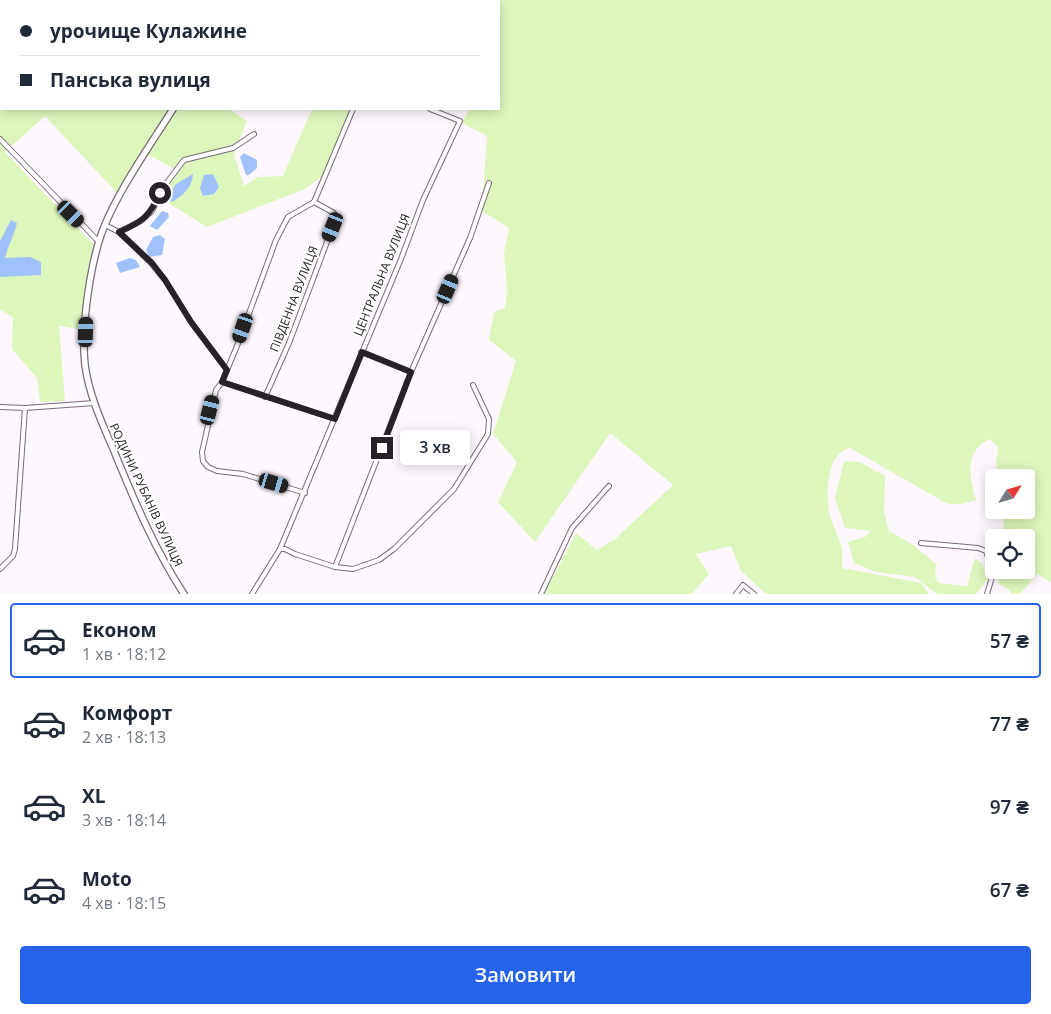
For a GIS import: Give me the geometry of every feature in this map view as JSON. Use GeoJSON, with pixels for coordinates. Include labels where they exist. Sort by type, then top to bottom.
{"type":"FeatureCollection","features":[{"type":"Feature","properties":{"kind":"street","name":"РОДИНИ РУБАНІВ ВУЛИЦЯ"},"geometry":{"type":"LineString","coordinates":[[172,110],[105,224],[99,242],[87,300],[85,364],[94,402],[123,474],[169,571],[184,594]]}},
{"type":"Feature","properties":{"kind":"street"},"geometry":{"type":"LineString","coordinates":[[305,493],[243,474],[217,471],[208,467],[203,460],[211,406],[216,390],[227,370],[268,257],[283,226],[296,211],[314,202],[353,110]]}},
{"type":"Feature","properties":{"kind":"street","name":"ЦЕНТРАЛЬНА ВУЛИЦЯ"},"geometry":{"type":"LineString","coordinates":[[252,594],[280,550],[424,200],[460,121],[432,110]]}},
{"type":"Feature","properties":{"kind":"street"},"geometry":{"type":"LineString","coordinates":[[119,232],[141,221],[152,211],[164,185],[184,160],[233,148],[254,134]]}},
{"type":"Feature","properties":{"kind":"street"},"geometry":{"type":"LineString","coordinates":[[0,140],[99,242]]}},
{"type":"Feature","properties":{"kind":"street"},"geometry":{"type":"LineString","coordinates":[[335,567],[411,372],[470,238],[489,183]]}},
{"type":"Feature","properties":{"kind":"street","name":"ПІВДЕННА ВУЛИЦЯ"},"geometry":{"type":"LineString","coordinates":[[265,397],[289,343],[336,218],[334,213],[314,202]]}},
{"type":"Feature","properties":{"kind":"street"},"geometry":{"type":"LineString","coordinates":[[105,224],[119,232],[152,263],[191,322],[227,370]]}},
{"type":"Feature","properties":{"kind":"street"},"geometry":{"type":"LineString","coordinates":[[362,352],[411,372]]}},
{"type":"Feature","properties":{"kind":"street"},"geometry":{"type":"LineString","coordinates":[[222,382],[335,419]]}},
{"type":"Feature","properties":{"kind":"street"},"geometry":{"type":"LineString","coordinates":[[280,550],[285,549],[335,567],[353,569],[380,560],[454,489],[488,434],[490,426],[485,409],[473,385]]}},
{"type":"Feature","properties":{"kind":"street"},"geometry":{"type":"LineString","coordinates":[[0,407],[25,408],[94,402]]}},
{"type":"Feature","properties":{"kind":"street"},"geometry":{"type":"LineString","coordinates":[[0,569],[13,556],[15,549],[25,408]]}},
{"type":"Feature","properties":{"kind":"street"},"geometry":{"type":"LineString","coordinates":[[542,594],[572,528],[609,486]]}},
{"type":"Feature","properties":{"kind":"street"},"geometry":{"type":"LineString","coordinates":[[921,543],[978,548],[986,551],[994,574],[987,594]]}},
{"type":"Feature","properties":{"kind":"street"},"geometry":{"type":"LineString","coordinates":[[736,594],[743,585],[754,594]]}},
{"type":"Feature","properties":{"kind":"green space"},"geometry":{"type":"Polygon","coordinates":[[[500,0],[1051,0],[1051,582],[1037,574],[1035,576],[1035,529],[1002,529],[1004,527],[1003,519],[1035,519],[1035,469],[998,469],[996,466],[998,447],[990,439],[981,444],[972,458],[971,474],[976,500],[961,504],[946,503],[850,448],[836,458],[832,466],[829,475],[828,504],[830,516],[842,548],[842,568],[921,583],[929,594],[766,594],[741,571],[731,546],[696,554],[709,574],[692,594],[544,594],[576,533],[597,550],[615,539],[673,485],[610,433],[535,542],[498,502],[517,462],[493,434],[516,361],[489,340],[494,312],[505,308],[507,289],[504,253],[509,228],[482,211],[487,136],[462,123],[468,110],[500,110],[500,0]]]}},
{"type":"Feature","properties":{"kind":"green space"},"geometry":{"type":"Polygon","coordinates":[[[0,110],[230,110],[247,121],[234,155],[244,186],[258,177],[283,176],[312,110],[350,110],[325,174],[305,189],[207,227],[160,198],[174,169],[151,156],[142,159],[118,194],[45,116],[5,152],[93,244],[80,329],[59,326],[65,401],[40,402],[37,378],[12,349],[13,317],[0,310],[0,110]]]}},
{"type":"Feature","properties":{"kind":"green space"},"geometry":{"type":"Polygon","coordinates":[[[844,461],[860,462],[885,476],[884,513],[889,531],[912,544],[936,564],[935,577],[939,583],[967,586],[975,558],[982,564],[985,579],[988,579],[976,594],[937,594],[915,577],[876,572],[854,563],[848,542],[865,537],[871,531],[845,528],[835,499],[844,461]]]}},
{"type":"Feature","properties":{"kind":"green space"},"geometry":{"type":"Polygon","coordinates":[[[998,579],[1033,579],[1020,594],[1011,594],[1010,590],[999,584],[998,579]]]}},
{"type":"Feature","properties":{"kind":"water"},"geometry":{"type":"Polygon","coordinates":[[[244,153],[257,160],[257,168],[249,175],[246,175],[240,157],[244,153]]]}},
{"type":"Feature","properties":{"kind":"water"},"geometry":{"type":"Polygon","coordinates":[[[193,174],[191,183],[184,193],[172,202],[167,199],[176,184],[193,174]]]}},
{"type":"Feature","properties":{"kind":"water"},"geometry":{"type":"Polygon","coordinates":[[[213,174],[219,187],[214,194],[203,196],[200,188],[204,175],[213,174]]]}},
{"type":"Feature","properties":{"kind":"water"},"geometry":{"type":"Polygon","coordinates":[[[162,211],[168,213],[169,217],[157,230],[150,226],[162,211]]]}},
{"type":"Feature","properties":{"kind":"water"},"geometry":{"type":"Polygon","coordinates":[[[11,220],[17,223],[5,258],[30,257],[41,262],[41,275],[0,277],[0,241],[11,220]]]}},
{"type":"Feature","properties":{"kind":"water"},"geometry":{"type":"Polygon","coordinates":[[[160,235],[165,239],[162,255],[149,257],[146,250],[153,237],[160,235]]]}},
{"type":"Feature","properties":{"kind":"water"},"geometry":{"type":"Polygon","coordinates":[[[130,258],[136,260],[140,267],[120,273],[116,263],[130,258]]]}},
{"type":"Feature","properties":{"kind":"route"},"geometry":{"type":"LineString","coordinates":[[160,193],[152,211],[141,221],[119,232],[152,263],[191,322],[219,357],[227,370],[222,382],[335,419],[362,352],[378,357],[411,372],[402,400],[382,448]]}}]}
